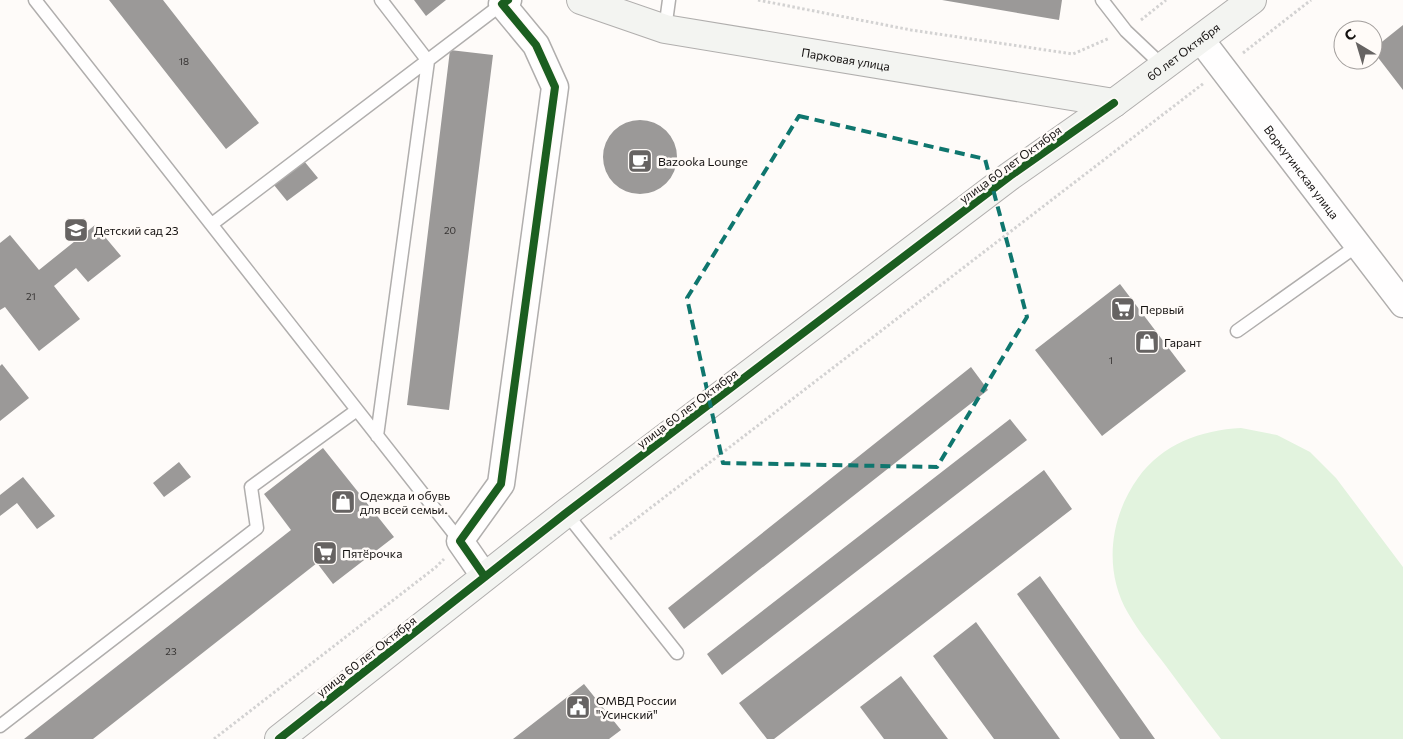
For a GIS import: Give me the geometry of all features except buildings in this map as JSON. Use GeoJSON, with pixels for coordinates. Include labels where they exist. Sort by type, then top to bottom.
{"type":"FeatureCollection","features":[{"type":"Feature","properties":{"kind":"street","name":"Парковая улица"},"geometry":{"type":"LineString","coordinates":[[581,0],[665,28],[1114,103]]}},
{"type":"Feature","properties":{"kind":"street","name":"60 лет Октября"},"geometry":{"type":"LineString","coordinates":[[1114,103],[1201,40],[1252,0]]}},
{"type":"Feature","properties":{"kind":"street"},"geometry":{"type":"LineString","coordinates":[[485,577],[460,541],[501,484],[555,87],[536,45],[505,2]]}},
{"type":"Feature","properties":{"kind":"street","name":"Воркутинская улица"},"geometry":{"type":"LineString","coordinates":[[1201,40],[1403,304]]}},
{"type":"Feature","properties":{"kind":"street","name":"улица 60 лет Октября"},"geometry":{"type":"LineString","coordinates":[[279,739],[566,513],[1010,176],[1114,103]]}},
{"type":"Feature","properties":{"kind":"lane"},"geometry":{"type":"LineString","coordinates":[[35,0],[460,541]]}},
{"type":"Feature","properties":{"kind":"lane"},"geometry":{"type":"LineString","coordinates":[[377,436],[428,61],[381,0]]}},
{"type":"Feature","properties":{"kind":"lane"},"geometry":{"type":"LineString","coordinates":[[665,28],[669,0]]}},
{"type":"Feature","properties":{"kind":"lane"},"geometry":{"type":"LineString","coordinates":[[1102,0],[1126,31],[1164,67]]}},
{"type":"Feature","properties":{"kind":"lane"},"geometry":{"type":"LineString","coordinates":[[212,224],[505,2]]}},
{"type":"Feature","properties":{"kind":"lane"},"geometry":{"type":"LineString","coordinates":[[1237,331],[1358,245]]}},
{"type":"Feature","properties":{"kind":"lane"},"geometry":{"type":"LineString","coordinates":[[0,726],[257,528],[251,488],[357,410]]}},
{"type":"Feature","properties":{"kind":"lane"},"geometry":{"type":"LineString","coordinates":[[566,513],[677,653]]}},
{"type":"Feature","properties":{"kind":"path"},"geometry":{"type":"LineString","coordinates":[[758,0],[911,30],[1073,54],[1126,31],[1166,0]]}},
{"type":"Feature","properties":{"kind":"path"},"geometry":{"type":"LineString","coordinates":[[596,550],[1312,0]]}},
{"type":"Feature","properties":{"kind":"path"},"geometry":{"type":"LineString","coordinates":[[214,739],[436,567],[460,541]]}},
{"type":"Feature","properties":{"kind":"highlighted area"},"geometry":{"type":"Polygon","coordinates":[[[799,116],[985,159],[1027,317],[937,467],[723,463],[687,298],[799,116]]]}},
{"type":"Feature","properties":{"kind":"green space"},"geometry":{"type":"Polygon","coordinates":[[[1241,428],[1277,435],[1310,452],[1336,478],[1403,567],[1403,739],[1221,739],[1146,640],[1128,613],[1115,579],[1113,544],[1121,510],[1138,478],[1159,456],[1184,441],[1211,432],[1241,428]]]}},
{"type":"Feature","properties":{"kind":"cycle path"},"geometry":{"type":"LineString","coordinates":[[485,577],[460,541],[501,484],[555,87],[536,45],[502,4],[508,0]]}},
{"type":"Feature","properties":{"kind":"cycle path"},"geometry":{"type":"LineString","coordinates":[[279,739],[566,513],[1010,176],[1114,103]]}},
{"type":"Feature","properties":{"kind":"place","name":"Bazooka Lounge"},"geometry":{"type":"Point","coordinates":[640,161]}},
{"type":"Feature","properties":{"kind":"place","name":"Детский сад 23"},"geometry":{"type":"Point","coordinates":[76,230]}},
{"type":"Feature","properties":{"kind":"place","name":"Первый"},"geometry":{"type":"Point","coordinates":[1123,309]}},
{"type":"Feature","properties":{"kind":"place","name":"Гарант"},"geometry":{"type":"Point","coordinates":[1147,342]}},
{"type":"Feature","properties":{"kind":"place","name":"Одежда и обувь для всей семьи."},"geometry":{"type":"Point","coordinates":[343,502]}},
{"type":"Feature","properties":{"kind":"place","name":"Пятёрочка"},"geometry":{"type":"Point","coordinates":[325,553]}},
{"type":"Feature","properties":{"kind":"place","name":"ОМВД России \"Усинский\""},"geometry":{"type":"Point","coordinates":[578,707]}}]}
